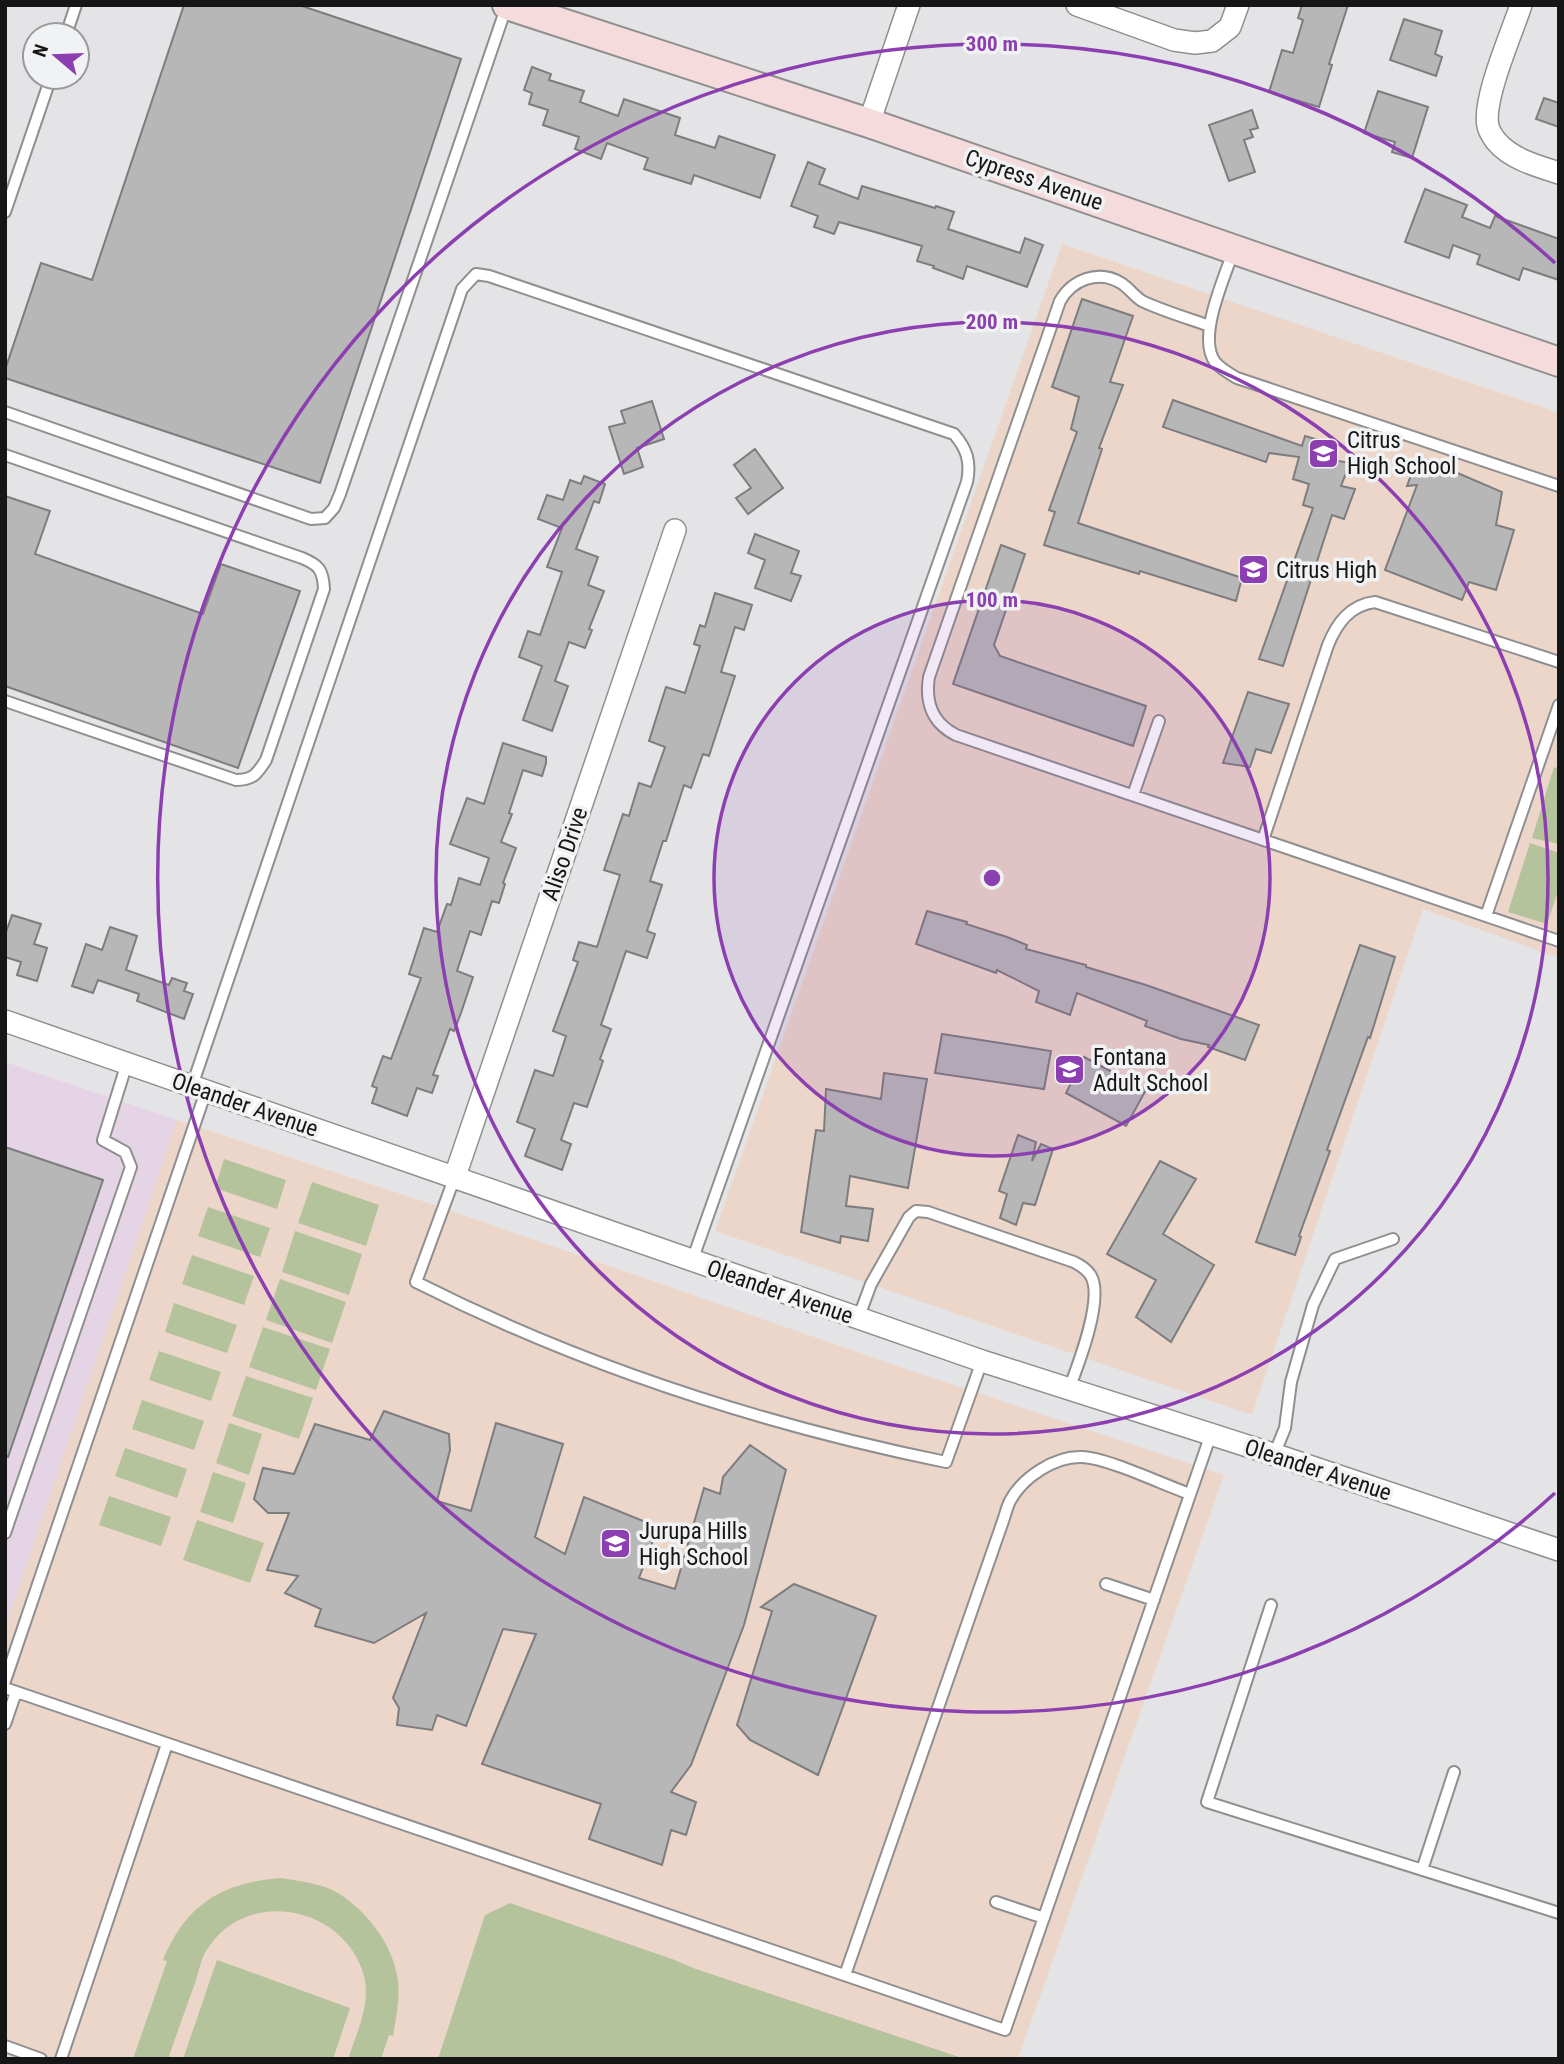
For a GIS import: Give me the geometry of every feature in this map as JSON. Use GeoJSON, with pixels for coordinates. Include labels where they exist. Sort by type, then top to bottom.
{"type":"FeatureCollection","features":[{"type":"Feature","properties":{"kind":"street","name":"Cypress Avenue"},"geometry":{"type":"LineString","coordinates":[[507,5],[869,123],[1559,362]]}},
{"type":"Feature","properties":{"kind":"street"},"geometry":{"type":"LineString","coordinates":[[869,123],[909,5]]}},
{"type":"Feature","properties":{"kind":"street"},"geometry":{"type":"LineString","coordinates":[[1077,5],[1174,40],[1195,43],[1212,41],[1230,27],[1238,5]]}},
{"type":"Feature","properties":{"kind":"street"},"geometry":{"type":"LineString","coordinates":[[1521,5],[1490,97],[1488,128],[1498,143],[1526,162],[1559,173]]}},
{"type":"Feature","properties":{"kind":"street","name":"Aliso Drive"},"geometry":{"type":"LineString","coordinates":[[454,1179],[675,530]]}},
{"type":"Feature","properties":{"kind":"street","name":"Oleander Avenue"},"geometry":{"type":"LineString","coordinates":[[5,1021],[858,1319],[1559,1550]]}},
{"type":"Feature","properties":{"kind":"lane"},"geometry":{"type":"LineString","coordinates":[[5,412],[311,519],[325,517],[334,508],[340,494],[507,5]]}},
{"type":"Feature","properties":{"kind":"lane"},"geometry":{"type":"LineString","coordinates":[[5,212],[46,91]]}},
{"type":"Feature","properties":{"kind":"lane"},"geometry":{"type":"LineString","coordinates":[[1234,249],[1209,326],[1209,346],[1214,361],[1224,371],[1237,378],[1559,486]]}},
{"type":"Feature","properties":{"kind":"lane"},"geometry":{"type":"LineString","coordinates":[[5,1681],[462,289],[476,274],[489,276],[954,434],[967,454],[970,468],[968,482],[692,1261]]}},
{"type":"Feature","properties":{"kind":"lane"},"geometry":{"type":"LineString","coordinates":[[1209,326],[1139,299],[1120,282],[1107,278],[1093,277],[1077,282],[1066,290],[1055,314],[929,677],[928,701],[932,714],[946,730],[1559,941]]}},
{"type":"Feature","properties":{"kind":"lane"},"geometry":{"type":"LineString","coordinates":[[5,454],[317,564],[323,573],[324,589],[266,760],[256,775],[247,780],[236,779],[5,701]]}},
{"type":"Feature","properties":{"kind":"lane"},"geometry":{"type":"LineString","coordinates":[[1263,840],[1328,645],[1342,620],[1363,603],[1374,602],[1390,606],[1559,662]]}},
{"type":"Feature","properties":{"kind":"lane"},"geometry":{"type":"LineString","coordinates":[[1486,916],[1559,705]]}},
{"type":"Feature","properties":{"kind":"lane"},"geometry":{"type":"LineString","coordinates":[[1133,795],[1159,721]]}},
{"type":"Feature","properties":{"kind":"lane"},"geometry":{"type":"LineString","coordinates":[[5,1533],[131,1167],[125,1152],[103,1140],[127,1063]]}},
{"type":"Feature","properties":{"kind":"lane"},"geometry":{"type":"LineString","coordinates":[[454,1179],[416,1282],[532,1334],[690,1393],[829,1435],[946,1462],[982,1361]]}},
{"type":"Feature","properties":{"kind":"lane"},"geometry":{"type":"LineString","coordinates":[[858,1319],[871,1284],[909,1217],[916,1211],[928,1212],[1074,1262],[1086,1269],[1094,1285],[1093,1306],[1087,1336],[1069,1389]]}},
{"type":"Feature","properties":{"kind":"lane"},"geometry":{"type":"LineString","coordinates":[[1274,1455],[1285,1428],[1291,1382],[1313,1305],[1335,1259],[1393,1239]]}},
{"type":"Feature","properties":{"kind":"lane"},"geometry":{"type":"LineString","coordinates":[[5,1724],[11,1690],[1005,2030],[1211,1434]]}},
{"type":"Feature","properties":{"kind":"lane"},"geometry":{"type":"LineString","coordinates":[[845,1975],[1010,1501],[1019,1488],[1051,1464],[1083,1457],[1101,1461],[1190,1494]]}},
{"type":"Feature","properties":{"kind":"lane"},"geometry":{"type":"LineString","coordinates":[[1106,1584],[1154,1600]]}},
{"type":"Feature","properties":{"kind":"lane"},"geometry":{"type":"LineString","coordinates":[[1271,1605],[1207,1802],[1559,1913]]}},
{"type":"Feature","properties":{"kind":"lane"},"geometry":{"type":"LineString","coordinates":[[61,2059],[167,1744]]}},
{"type":"Feature","properties":{"kind":"lane"},"geometry":{"type":"LineString","coordinates":[[1422,1870],[1454,1772]]}},
{"type":"Feature","properties":{"kind":"lane"},"geometry":{"type":"LineString","coordinates":[[996,1902],[1044,1918]]}},
{"type":"Feature","properties":{"kind":"lane"},"geometry":{"type":"LineString","coordinates":[[5,2046],[41,2059]]}},
{"type":"Feature","properties":{"kind":"shaded area"},"geometry":{"type":"Polygon","coordinates":[[[1062,244],[1559,413],[1559,958],[1423,909],[1252,1415],[715,1231],[1062,244]]]}},
{"type":"Feature","properties":{"kind":"shaded area"},"geometry":{"type":"Polygon","coordinates":[[[5,1062],[177,1120],[5,1629],[5,1062]]]}},
{"type":"Feature","properties":{"kind":"shaded area","name":"Jurupa Hills High School"},"geometry":{"type":"Polygon","coordinates":[[[177,1120],[1224,1475],[1018,2059],[5,2059],[5,1629],[177,1120]]]}},
{"type":"Feature","properties":{"kind":"green space"},"geometry":{"type":"Polygon","coordinates":[[[1554,767],[1559,769],[1559,844],[1532,838],[1554,767]]]}},
{"type":"Feature","properties":{"kind":"green space"},"geometry":{"type":"Polygon","coordinates":[[[1530,843],[1559,853],[1559,888],[1547,924],[1508,912],[1530,843]]]}},
{"type":"Feature","properties":{"kind":"green space"},"geometry":{"type":"Polygon","coordinates":[[[224,1159],[286,1180],[277,1209],[215,1188],[224,1159]]]}},
{"type":"Feature","properties":{"kind":"green space"},"geometry":{"type":"Polygon","coordinates":[[[312,1182],[379,1205],[366,1246],[298,1223],[312,1182]]]}},
{"type":"Feature","properties":{"kind":"green space"},"geometry":{"type":"Polygon","coordinates":[[[208,1207],[270,1228],[260,1257],[198,1236],[208,1207]]]}},
{"type":"Feature","properties":{"kind":"green space"},"geometry":{"type":"Polygon","coordinates":[[[295,1231],[362,1254],[349,1295],[282,1272],[295,1231]]]}},
{"type":"Feature","properties":{"kind":"green space"},"geometry":{"type":"Polygon","coordinates":[[[192,1255],[254,1276],[244,1305],[182,1284],[192,1255]]]}},
{"type":"Feature","properties":{"kind":"green space"},"geometry":{"type":"Polygon","coordinates":[[[280,1279],[346,1302],[332,1343],[266,1320],[280,1279]]]}},
{"type":"Feature","properties":{"kind":"green space"},"geometry":{"type":"Polygon","coordinates":[[[174,1303],[237,1325],[227,1353],[165,1332],[174,1303]]]}},
{"type":"Feature","properties":{"kind":"green space"},"geometry":{"type":"Polygon","coordinates":[[[263,1327],[330,1349],[316,1390],[249,1367],[263,1327]]]}},
{"type":"Feature","properties":{"kind":"green space"},"geometry":{"type":"Polygon","coordinates":[[[159,1351],[221,1372],[211,1401],[149,1380],[159,1351]]]}},
{"type":"Feature","properties":{"kind":"green space"},"geometry":{"type":"Polygon","coordinates":[[[246,1376],[313,1398],[299,1439],[232,1416],[246,1376]]]}},
{"type":"Feature","properties":{"kind":"green space"},"geometry":{"type":"Polygon","coordinates":[[[142,1400],[204,1421],[194,1450],[132,1429],[142,1400]]]}},
{"type":"Feature","properties":{"kind":"green space"},"geometry":{"type":"Polygon","coordinates":[[[229,1423],[262,1434],[249,1475],[216,1463],[229,1423]]]}},
{"type":"Feature","properties":{"kind":"green space"},"geometry":{"type":"Polygon","coordinates":[[[125,1448],[187,1469],[177,1498],[115,1476],[125,1448]]]}},
{"type":"Feature","properties":{"kind":"green space"},"geometry":{"type":"Polygon","coordinates":[[[213,1472],[246,1483],[233,1523],[200,1512],[213,1472]]]}},
{"type":"Feature","properties":{"kind":"green space"},"geometry":{"type":"Polygon","coordinates":[[[109,1496],[171,1517],[161,1546],[99,1525],[109,1496]]]}},
{"type":"Feature","properties":{"kind":"green space"},"geometry":{"type":"Polygon","coordinates":[[[197,1520],[264,1543],[250,1583],[183,1560],[197,1520]]]}},
{"type":"Feature","properties":{"kind":"green space"},"geometry":{"type":"Polygon","coordinates":[[[280,1878],[302,1881],[338,1893],[369,1920],[385,1943],[396,1968],[398,1995],[393,2036],[389,2035],[381,2059],[348,2059],[366,1997],[364,1976],[354,1952],[338,1934],[317,1920],[294,1913],[270,1911],[247,1917],[225,1929],[208,1948],[168,2059],[133,2059],[167,1961],[163,1960],[183,1924],[208,1900],[224,1891],[240,1885],[280,1878]]]}},
{"type":"Feature","properties":{"kind":"green space"},"geometry":{"type":"Polygon","coordinates":[[[510,1903],[696,1969],[965,2059],[438,2059],[485,1915],[510,1903]]]}},
{"type":"Feature","properties":{"kind":"green space"},"geometry":{"type":"Polygon","coordinates":[[[217,1960],[350,2008],[333,2059],[183,2059],[217,1960]]]}},
{"type":"Feature","properties":{"kind":"building"},"geometry":{"type":"Polygon","coordinates":[[[184,5],[299,5],[461,59],[320,483],[5,378],[5,370],[41,263],[92,280],[184,5]]]}},
{"type":"Feature","properties":{"kind":"building"},"geometry":{"type":"Polygon","coordinates":[[[1302,5],[1348,5],[1329,64],[1332,65],[1319,107],[1269,92],[1282,50],[1293,53],[1303,20],[1298,18],[1302,5]]]}},
{"type":"Feature","properties":{"kind":"building"},"geometry":{"type":"Polygon","coordinates":[[[1404,19],[1442,31],[1435,54],[1442,57],[1436,76],[1390,60],[1404,19]]]}},
{"type":"Feature","properties":{"kind":"building"},"geometry":{"type":"Polygon","coordinates":[[[532,67],[551,74],[549,80],[584,91],[580,102],[618,116],[624,99],[680,118],[675,135],[715,148],[719,136],[775,155],[760,198],[694,175],[691,184],[644,169],[648,158],[607,143],[601,159],[575,149],[579,137],[543,125],[548,110],[529,104],[532,93],[524,90],[532,67]]]}},
{"type":"Feature","properties":{"kind":"building"},"geometry":{"type":"Polygon","coordinates":[[[1378,91],[1428,107],[1412,158],[1392,152],[1395,142],[1364,133],[1378,91]]]}},
{"type":"Feature","properties":{"kind":"building"},"geometry":{"type":"Polygon","coordinates":[[[1544,98],[1559,103],[1559,127],[1536,119],[1544,98]]]}},
{"type":"Feature","properties":{"kind":"building"},"geometry":{"type":"Polygon","coordinates":[[[1252,110],[1258,128],[1250,130],[1253,137],[1244,140],[1255,172],[1229,181],[1209,125],[1252,110]]]}},
{"type":"Feature","properties":{"kind":"building"},"geometry":{"type":"Polygon","coordinates":[[[808,162],[825,169],[819,184],[858,199],[862,186],[954,212],[948,229],[1020,253],[1025,238],[1043,245],[1027,287],[967,266],[963,279],[917,261],[922,246],[875,232],[839,222],[834,234],[814,227],[818,216],[791,206],[808,162]]]}},
{"type":"Feature","properties":{"kind":"building"},"geometry":{"type":"Polygon","coordinates":[[[1425,189],[1467,205],[1462,217],[1490,228],[1495,216],[1559,239],[1559,280],[1523,268],[1519,280],[1477,264],[1480,255],[1453,245],[1449,258],[1405,242],[1425,189]]]}},
{"type":"Feature","properties":{"kind":"building"},"geometry":{"type":"Polygon","coordinates":[[[1082,299],[1133,316],[1110,382],[1123,385],[1099,448],[1102,449],[1078,523],[1242,578],[1236,601],[1044,545],[1055,512],[1049,510],[1077,432],[1071,429],[1079,397],[1052,387],[1082,299]]]}},
{"type":"Feature","properties":{"kind":"building"},"geometry":{"type":"Polygon","coordinates":[[[1173,400],[1302,446],[1305,436],[1332,444],[1327,459],[1350,463],[1341,486],[1355,489],[1344,519],[1332,515],[1283,666],[1259,659],[1313,508],[1303,505],[1309,484],[1293,479],[1299,457],[1269,453],[1266,462],[1163,427],[1173,400]]]}},
{"type":"Feature","properties":{"kind":"building"},"geometry":{"type":"Polygon","coordinates":[[[652,401],[664,439],[637,448],[643,467],[624,474],[609,427],[625,423],[621,411],[652,401]]]}},
{"type":"Feature","properties":{"kind":"building"},"geometry":{"type":"Polygon","coordinates":[[[755,449],[783,488],[748,514],[736,498],[751,488],[734,465],[755,449]]]}},
{"type":"Feature","properties":{"kind":"building"},"geometry":{"type":"Polygon","coordinates":[[[1418,456],[1502,492],[1496,525],[1514,530],[1496,590],[1469,582],[1462,600],[1385,570],[1417,485],[1407,486],[1418,456]]]}},
{"type":"Feature","properties":{"kind":"building"},"geometry":{"type":"Polygon","coordinates":[[[584,476],[605,484],[599,503],[594,501],[576,549],[598,557],[588,585],[604,591],[589,629],[592,630],[585,648],[569,642],[555,681],[568,686],[552,731],[523,720],[542,666],[519,657],[528,631],[540,635],[562,572],[547,567],[562,528],[538,519],[547,495],[563,500],[570,480],[581,484],[584,476]]]}},
{"type":"Feature","properties":{"kind":"building"},"geometry":{"type":"Polygon","coordinates":[[[5,496],[50,511],[35,554],[203,614],[221,564],[300,591],[238,768],[5,686],[5,496]]]}},
{"type":"Feature","properties":{"kind":"building"},"geometry":{"type":"Polygon","coordinates":[[[755,534],[799,551],[791,573],[801,576],[791,601],[755,588],[765,560],[748,553],[755,534]]]}},
{"type":"Feature","properties":{"kind":"building"},"geometry":{"type":"Polygon","coordinates":[[[1001,545],[1025,554],[994,645],[1000,656],[1146,706],[1133,746],[953,684],[1001,545]]]}},
{"type":"Feature","properties":{"kind":"building"},"geometry":{"type":"Polygon","coordinates":[[[715,593],[752,605],[744,630],[735,627],[721,672],[735,676],[709,756],[703,754],[691,788],[684,785],[666,841],[663,841],[650,881],[662,885],[647,931],[655,934],[647,958],[626,951],[601,1025],[611,1029],[600,1059],[603,1061],[587,1107],[574,1103],[561,1140],[571,1144],[562,1170],[525,1156],[535,1129],[517,1122],[535,1070],[553,1076],[566,1036],[553,1031],[578,962],[573,960],[579,942],[597,947],[620,875],[604,870],[623,814],[629,816],[639,783],[651,787],[665,747],[649,741],[666,687],[685,693],[700,646],[694,644],[700,625],[705,627],[715,593]]]}},
{"type":"Feature","properties":{"kind":"building"},"geometry":{"type":"Polygon","coordinates":[[[1248,692],[1289,704],[1271,753],[1256,749],[1250,767],[1223,763],[1248,692]]]}},
{"type":"Feature","properties":{"kind":"building"},"geometry":{"type":"Polygon","coordinates":[[[503,743],[546,757],[546,763],[542,776],[523,770],[509,813],[512,814],[501,842],[516,848],[499,903],[492,901],[481,935],[470,931],[457,971],[473,977],[461,1013],[454,1031],[450,1029],[433,1075],[438,1076],[432,1093],[417,1088],[407,1116],[372,1103],[377,1088],[372,1086],[383,1056],[391,1059],[421,978],[409,974],[424,928],[437,932],[447,904],[451,905],[459,878],[480,885],[489,858],[450,844],[467,798],[484,804],[503,743]]]}},
{"type":"Feature","properties":{"kind":"building"},"geometry":{"type":"Polygon","coordinates":[[[927,911],[1007,937],[1027,945],[1026,949],[1086,965],[1259,1025],[1245,1060],[1208,1047],[1209,1045],[1181,1039],[1145,1026],[1147,1021],[1077,993],[1070,1015],[1036,1002],[1039,991],[997,970],[996,973],[916,944],[927,911]]]}},
{"type":"Feature","properties":{"kind":"building"},"geometry":{"type":"Polygon","coordinates":[[[12,915],[41,924],[34,944],[47,948],[37,981],[17,975],[21,962],[5,957],[5,935],[12,915]]]}},
{"type":"Feature","properties":{"kind":"building"},"geometry":{"type":"Polygon","coordinates":[[[110,927],[137,936],[126,970],[169,985],[172,978],[187,983],[184,991],[193,994],[184,1019],[137,1001],[139,994],[98,980],[93,993],[72,986],[86,944],[102,950],[110,927]]]}},
{"type":"Feature","properties":{"kind":"building"},"geometry":{"type":"Polygon","coordinates":[[[1360,945],[1395,957],[1370,1038],[1368,1037],[1327,1150],[1330,1151],[1299,1236],[1301,1237],[1295,1255],[1256,1242],[1360,945]]]}},
{"type":"Feature","properties":{"kind":"building"},"geometry":{"type":"Polygon","coordinates":[[[942,1034],[1051,1051],[1044,1089],[935,1073],[942,1034]]]}},
{"type":"Feature","properties":{"kind":"building"},"geometry":{"type":"Polygon","coordinates":[[[1084,1057],[1146,1090],[1126,1126],[1066,1093],[1084,1057]]]}},
{"type":"Feature","properties":{"kind":"building"},"geometry":{"type":"Polygon","coordinates":[[[884,1073],[927,1079],[908,1188],[850,1176],[846,1206],[873,1209],[868,1241],[841,1236],[840,1243],[801,1232],[816,1130],[824,1131],[826,1089],[881,1099],[884,1073]]]}},
{"type":"Feature","properties":{"kind":"building"},"geometry":{"type":"Polygon","coordinates":[[[1018,1135],[1036,1142],[1032,1161],[1041,1144],[1053,1149],[1035,1205],[1023,1203],[1016,1225],[1000,1218],[1007,1194],[999,1191],[1018,1135]]]}},
{"type":"Feature","properties":{"kind":"building"},"geometry":{"type":"Polygon","coordinates":[[[5,1147],[103,1180],[8,1457],[5,1456],[5,1147]]]}},
{"type":"Feature","properties":{"kind":"building"},"geometry":{"type":"Polygon","coordinates":[[[1160,1161],[1196,1179],[1163,1234],[1214,1265],[1171,1342],[1136,1317],[1156,1280],[1107,1254],[1160,1161]]]}},
{"type":"Feature","properties":{"kind":"building"},"geometry":{"type":"Polygon","coordinates":[[[384,1411],[449,1434],[450,1450],[437,1501],[471,1511],[496,1423],[563,1444],[535,1537],[565,1554],[584,1497],[658,1527],[639,1578],[675,1589],[704,1488],[720,1494],[723,1477],[750,1445],[786,1470],[744,1625],[691,1765],[671,1792],[696,1802],[686,1835],[671,1830],[662,1865],[589,1839],[601,1804],[482,1764],[536,1634],[503,1629],[466,1726],[437,1715],[432,1730],[397,1725],[399,1708],[393,1698],[426,1613],[374,1643],[315,1626],[321,1609],[285,1593],[298,1576],[267,1570],[289,1513],[268,1513],[254,1499],[263,1468],[294,1474],[315,1424],[370,1440],[384,1411]]]}},
{"type":"Feature","properties":{"kind":"building"},"geometry":{"type":"Polygon","coordinates":[[[794,1584],[876,1616],[818,1775],[750,1740],[737,1725],[772,1611],[761,1607],[794,1584]]]}},
{"type":"Feature","properties":{"kind":"place","name":"Citrus High School"},"geometry":{"type":"Point","coordinates":[1324,453]}},
{"type":"Feature","properties":{"kind":"place","name":"Citrus High"},"geometry":{"type":"Point","coordinates":[1253,570]}},
{"type":"Feature","properties":{"kind":"place","name":"Fontana Adult School"},"geometry":{"type":"Point","coordinates":[1070,1070]}},
{"type":"Feature","properties":{"kind":"place","name":"Jurupa Hills High School"},"geometry":{"type":"Point","coordinates":[616,1544]}}]}
